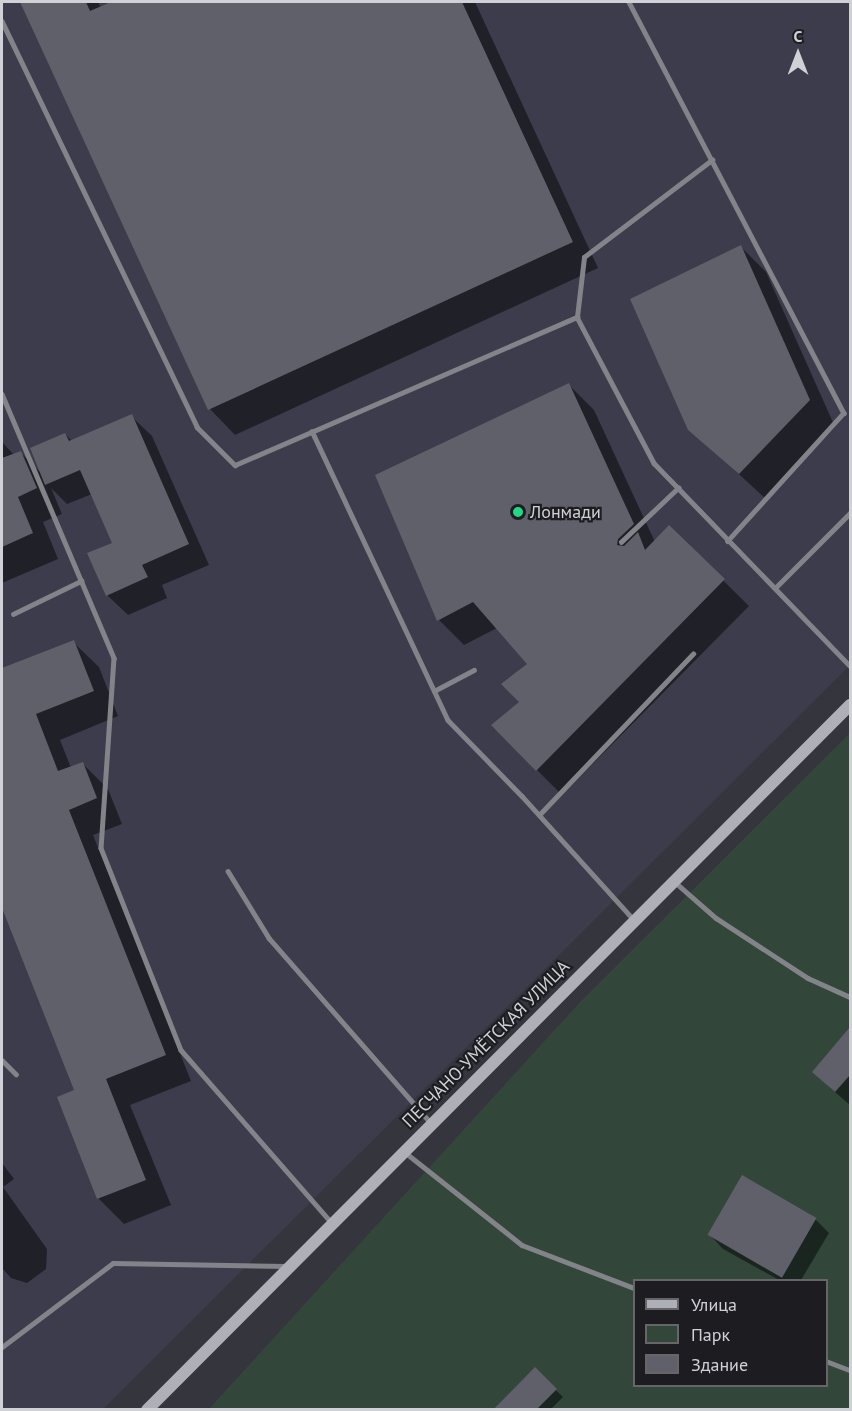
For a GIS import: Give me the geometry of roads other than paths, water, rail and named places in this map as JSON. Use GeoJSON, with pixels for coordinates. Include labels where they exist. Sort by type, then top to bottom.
{"type":"FeatureCollection","features":[{"type":"Feature","properties":{"kind":"main road","name":"ПЕСЧАНО-УМЁТСКАЯ УЛИЦА"},"geometry":{"type":"LineString","coordinates":[[147,1410],[850,705]]}},
{"type":"Feature","properties":{"kind":"lane"},"geometry":{"type":"LineString","coordinates":[[629,2],[844,413],[729,540]]}},
{"type":"Feature","properties":{"kind":"lane"},"geometry":{"type":"LineString","coordinates":[[2,21],[197,427],[235,465],[578,317]]}},
{"type":"Feature","properties":{"kind":"lane"},"geometry":{"type":"LineString","coordinates":[[712,160],[584,257],[578,317],[654,463],[850,666]]}},
{"type":"Feature","properties":{"kind":"lane"},"geometry":{"type":"LineString","coordinates":[[2,394],[114,657],[101,849],[182,1050],[333,1223]]}},
{"type":"Feature","properties":{"kind":"lane"},"geometry":{"type":"LineString","coordinates":[[312,431],[448,720],[539,815],[635,921]]}},
{"type":"Feature","properties":{"kind":"lane"},"geometry":{"type":"LineString","coordinates":[[621,542],[678,488]]}},
{"type":"Feature","properties":{"kind":"lane"},"geometry":{"type":"LineString","coordinates":[[775,588],[850,513]]}},
{"type":"Feature","properties":{"kind":"lane"},"geometry":{"type":"LineString","coordinates":[[14,614],[81,580]]}},
{"type":"Feature","properties":{"kind":"lane"},"geometry":{"type":"LineString","coordinates":[[539,815],[693,654]]}},
{"type":"Feature","properties":{"kind":"lane"},"geometry":{"type":"LineString","coordinates":[[434,692],[474,670]]}},
{"type":"Feature","properties":{"kind":"lane"},"geometry":{"type":"LineString","coordinates":[[228,871],[269,938],[432,1124]]}},
{"type":"Feature","properties":{"kind":"lane"},"geometry":{"type":"LineString","coordinates":[[674,881],[716,918],[808,978],[850,997]]}},
{"type":"Feature","properties":{"kind":"lane"},"geometry":{"type":"LineString","coordinates":[[2,1060],[16,1074]]}},
{"type":"Feature","properties":{"kind":"lane"},"geometry":{"type":"LineString","coordinates":[[404,1152],[522,1245],[633,1288]]}},
{"type":"Feature","properties":{"kind":"lane"},"geometry":{"type":"LineString","coordinates":[[2,1347],[113,1263],[290,1266]]}},
{"type":"Feature","properties":{"kind":"lane"},"geometry":{"type":"LineString","coordinates":[[828,1362],[850,1370]]}},
{"type":"Feature","properties":{"kind":"place","name":"Лонмади"},"geometry":{"type":"Point","coordinates":[518,512]}}]}
